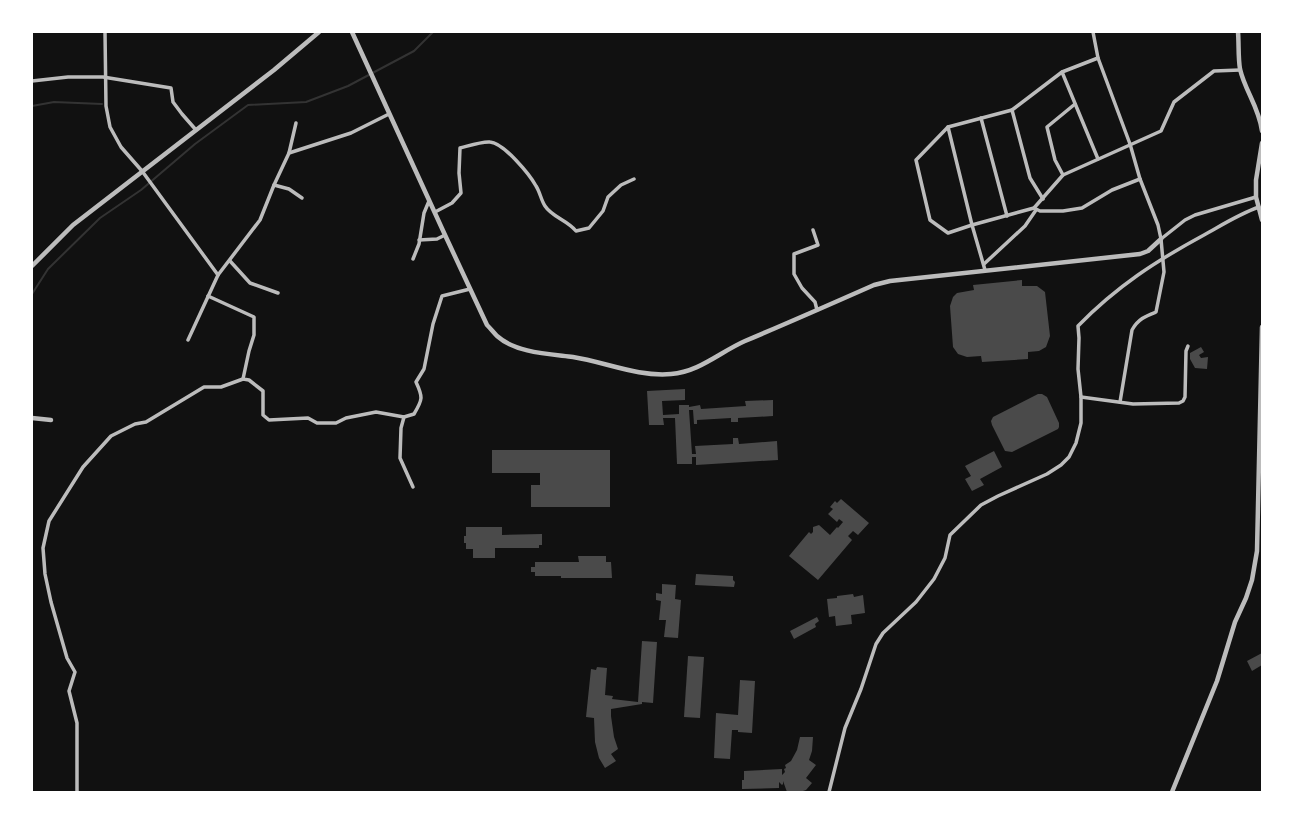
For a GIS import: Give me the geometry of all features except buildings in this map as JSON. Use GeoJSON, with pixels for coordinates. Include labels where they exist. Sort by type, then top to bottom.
{"type":"FeatureCollection","features":[{"type":"Feature","properties":{"kind":"street"},"geometry":{"type":"LineString","coordinates":[[105,32],[106,106],[110,127],[121,147],[142,171],[218,275]]}},
{"type":"Feature","properties":{"kind":"street"},"geometry":{"type":"LineString","coordinates":[[32,266],[74,225],[274,70],[318,32]]}},
{"type":"Feature","properties":{"kind":"street"},"geometry":{"type":"LineString","coordinates":[[352,32],[487,325],[497,337],[519,348],[580,358],[653,375],[685,372],[712,360],[744,342],[874,285],[890,281],[1140,254],[1148,251],[1184,220],[1195,214],[1256,197]]}},
{"type":"Feature","properties":{"kind":"street"},"geometry":{"type":"LineString","coordinates":[[1094,32],[1098,58],[1130,144],[1140,179],[1158,225],[1161,239],[1164,272],[1156,312],[1142,318],[1136,323],[1132,330],[1120,402]]}},
{"type":"Feature","properties":{"kind":"street"},"geometry":{"type":"LineString","coordinates":[[1238,32],[1240,70],[1258,110],[1262,131]]}},
{"type":"Feature","properties":{"kind":"street"},"geometry":{"type":"LineString","coordinates":[[1098,58],[1062,72],[1012,110],[948,127],[916,160],[922,191],[930,220],[948,233],[972,225],[1035,209],[1040,211],[1063,211],[1082,208],[1112,190],[1140,179]]}},
{"type":"Feature","properties":{"kind":"street"},"geometry":{"type":"LineString","coordinates":[[984,264],[1025,226],[1042,199],[1063,175],[1161,130],[1174,102],[1214,72],[1240,70]]}},
{"type":"Feature","properties":{"kind":"street"},"geometry":{"type":"LineString","coordinates":[[1062,72],[1098,159]]}},
{"type":"Feature","properties":{"kind":"street"},"geometry":{"type":"LineString","coordinates":[[32,81],[68,77],[106,77],[171,88],[173,102],[196,130]]}},
{"type":"Feature","properties":{"kind":"street"},"geometry":{"type":"LineString","coordinates":[[1063,175],[1055,160],[1047,127],[1075,104]]}},
{"type":"Feature","properties":{"kind":"street"},"geometry":{"type":"LineString","coordinates":[[1012,110],[1030,178],[1042,199]]}},
{"type":"Feature","properties":{"kind":"street"},"geometry":{"type":"LineString","coordinates":[[289,153],[351,133],[389,114]]}},
{"type":"Feature","properties":{"kind":"street"},"geometry":{"type":"LineString","coordinates":[[981,118],[1007,216]]}},
{"type":"Feature","properties":{"kind":"street"},"geometry":{"type":"LineString","coordinates":[[188,340],[218,275],[260,220],[274,184],[289,153],[296,123]]}},
{"type":"Feature","properties":{"kind":"street"},"geometry":{"type":"LineString","coordinates":[[948,127],[972,225],[985,270]]}},
{"type":"Feature","properties":{"kind":"street"},"geometry":{"type":"LineString","coordinates":[[435,212],[452,203],[461,193],[459,173],[460,148],[491,142],[503,148],[526,172],[536,186],[545,206],[552,213],[570,224],[576,231],[589,228],[603,211],[608,197],[621,185],[634,179]]}},
{"type":"Feature","properties":{"kind":"street"},"geometry":{"type":"LineString","coordinates":[[1262,143],[1256,180],[1256,197],[1260,207],[1262,220]]}},
{"type":"Feature","properties":{"kind":"street"},"geometry":{"type":"LineString","coordinates":[[274,184],[289,189],[302,198]]}},
{"type":"Feature","properties":{"kind":"street"},"geometry":{"type":"LineString","coordinates":[[413,259],[419,240],[424,213],[429,201]]}},
{"type":"Feature","properties":{"kind":"street"},"geometry":{"type":"LineString","coordinates":[[829,792],[845,728],[878,639],[916,602],[934,579],[944,558],[950,536],[980,505],[1047,474],[1061,465],[1069,457],[1080,431],[1081,423],[1081,397],[1078,369],[1078,326],[1117,290],[1163,258],[1237,215],[1260,207]]}},
{"type":"Feature","properties":{"kind":"street"},"geometry":{"type":"LineString","coordinates":[[813,230],[818,245],[794,254],[794,274],[802,288],[815,302],[817,310]]}},
{"type":"Feature","properties":{"kind":"street"},"geometry":{"type":"LineString","coordinates":[[419,240],[437,239],[445,235]]}},
{"type":"Feature","properties":{"kind":"street"},"geometry":{"type":"LineString","coordinates":[[230,261],[250,284],[278,293]]}},
{"type":"Feature","properties":{"kind":"street"},"geometry":{"type":"LineString","coordinates":[[77,792],[77,723],[69,691],[75,672],[67,658],[51,602],[44,574],[43,548],[49,521],[83,467],[111,436],[135,424],[146,422],[204,387],[222,387],[244,379],[249,380],[263,391],[263,415],[269,420],[308,418],[317,423],[336,423],[346,418],[376,412],[404,417],[414,414],[420,404],[422,394],[416,382],[424,369],[433,324],[442,296],[470,289]]}},
{"type":"Feature","properties":{"kind":"street"},"geometry":{"type":"LineString","coordinates":[[208,296],[254,317],[254,335],[249,351],[244,379]]}},
{"type":"Feature","properties":{"kind":"street"},"geometry":{"type":"LineString","coordinates":[[1172,792],[1217,681],[1235,622],[1246,598],[1255,563],[1257,551],[1262,327]]}},
{"type":"Feature","properties":{"kind":"street"},"geometry":{"type":"LineString","coordinates":[[1081,397],[1133,404],[1179,403],[1183,401],[1185,397],[1186,351],[1188,346]]}},
{"type":"Feature","properties":{"kind":"street"},"geometry":{"type":"LineString","coordinates":[[404,417],[401,428],[400,458],[413,487]]}},
{"type":"Feature","properties":{"kind":"street"},"geometry":{"type":"LineString","coordinates":[[32,418],[51,420]]}},
{"type":"Feature","properties":{"kind":"waterway"},"geometry":{"type":"LineString","coordinates":[[32,294],[48,269],[100,218],[141,190],[195,144],[248,105],[306,102],[348,86],[414,51],[433,32]]}},
{"type":"Feature","properties":{"kind":"waterway"},"geometry":{"type":"LineString","coordinates":[[32,106],[54,102],[102,104]]}}]}
